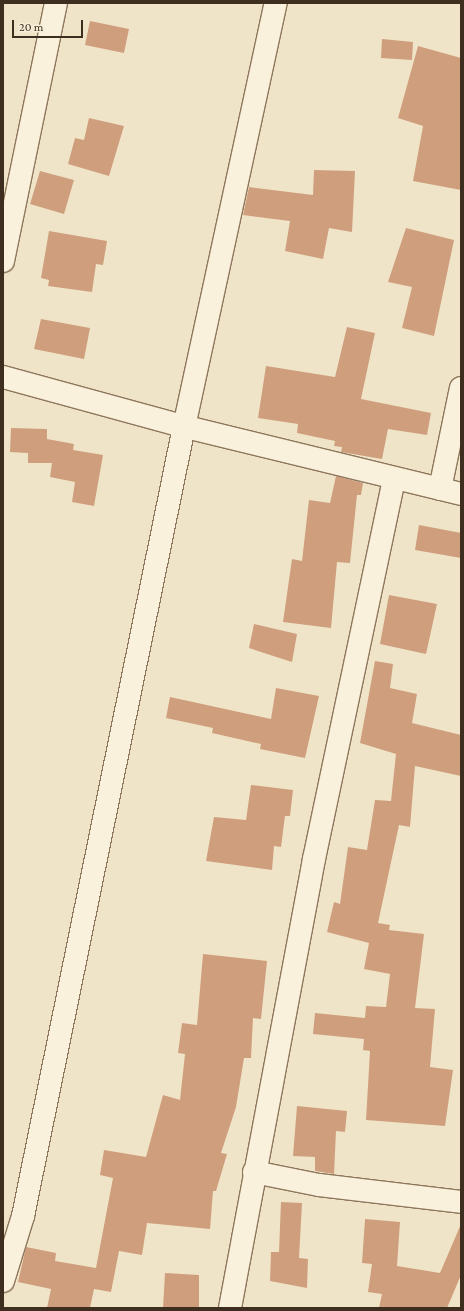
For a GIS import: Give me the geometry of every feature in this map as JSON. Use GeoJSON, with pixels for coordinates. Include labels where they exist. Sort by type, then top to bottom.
{"type":"FeatureCollection","features":[{"type":"Feature","properties":{"kind":"street"},"geometry":{"type":"LineString","coordinates":[[3,261],[56,3]]}},
{"type":"Feature","properties":{"kind":"street"},"geometry":{"type":"LineString","coordinates":[[3,1281],[23,1216],[177,425],[276,3]]}},
{"type":"Feature","properties":{"kind":"street"},"geometry":{"type":"LineString","coordinates":[[3,377],[177,425],[394,479],[461,494]]}},
{"type":"Feature","properties":{"kind":"street"},"geometry":{"type":"LineString","coordinates":[[440,489],[461,388]]}},
{"type":"Feature","properties":{"kind":"street"},"geometry":{"type":"LineString","coordinates":[[230,1308],[254,1172],[314,859],[394,479]]}},
{"type":"Feature","properties":{"kind":"street"},"geometry":{"type":"LineString","coordinates":[[254,1172],[320,1185],[461,1202]]}},
{"type":"Feature","properties":{"kind":"building"},"geometry":{"type":"Polygon","coordinates":[[[90,21],[129,29],[124,53],[85,45],[90,21]]]}},
{"type":"Feature","properties":{"kind":"building"},"geometry":{"type":"Polygon","coordinates":[[[382,39],[413,42],[412,60],[381,58],[382,39]]]}},
{"type":"Feature","properties":{"kind":"building"},"geometry":{"type":"Polygon","coordinates":[[[418,46],[461,58],[461,190],[413,181],[423,126],[398,118],[418,46]]]}},
{"type":"Feature","properties":{"kind":"building"},"geometry":{"type":"Polygon","coordinates":[[[89,118],[124,126],[109,176],[68,164],[75,138],[84,140],[89,118]]]}},
{"type":"Feature","properties":{"kind":"building"},"geometry":{"type":"Polygon","coordinates":[[[314,170],[355,171],[352,232],[329,228],[323,259],[285,251],[290,221],[243,215],[249,187],[313,195],[314,170]]]}},
{"type":"Feature","properties":{"kind":"building"},"geometry":{"type":"Polygon","coordinates":[[[40,171],[74,180],[64,214],[30,204],[40,171]]]}},
{"type":"Feature","properties":{"kind":"building"},"geometry":{"type":"Polygon","coordinates":[[[406,228],[454,240],[434,336],[402,328],[412,287],[388,282],[406,228]]]}},
{"type":"Feature","properties":{"kind":"building"},"geometry":{"type":"Polygon","coordinates":[[[49,231],[107,241],[103,265],[96,264],[92,292],[48,286],[49,280],[41,278],[49,231]]]}},
{"type":"Feature","properties":{"kind":"building"},"geometry":{"type":"Polygon","coordinates":[[[41,319],[90,328],[84,359],[34,349],[41,319]]]}},
{"type":"Feature","properties":{"kind":"building"},"geometry":{"type":"Polygon","coordinates":[[[347,327],[375,333],[361,399],[431,413],[427,435],[388,429],[382,459],[341,452],[342,447],[334,446],[335,441],[297,433],[298,424],[258,418],[266,366],[335,377],[347,327]]]}},
{"type":"Feature","properties":{"kind":"building"},"geometry":{"type":"Polygon","coordinates":[[[11,428],[47,429],[47,439],[74,444],[73,450],[103,455],[94,506],[72,502],[75,482],[50,477],[52,463],[28,463],[28,453],[10,452],[11,428]]]}},
{"type":"Feature","properties":{"kind":"building"},"geometry":{"type":"Polygon","coordinates":[[[336,476],[363,483],[361,495],[357,495],[350,563],[337,562],[331,628],[283,622],[292,559],[302,561],[309,500],[330,503],[336,476]]]}},
{"type":"Feature","properties":{"kind":"building"},"geometry":{"type":"Polygon","coordinates":[[[419,525],[461,533],[461,558],[415,550],[419,525]]]}},
{"type":"Feature","properties":{"kind":"building"},"geometry":{"type":"Polygon","coordinates":[[[389,595],[437,604],[426,654],[380,644],[389,595]]]}},
{"type":"Feature","properties":{"kind":"building"},"geometry":{"type":"Polygon","coordinates":[[[254,624],[297,634],[292,662],[249,648],[254,624]]]}},
{"type":"Feature","properties":{"kind":"building"},"geometry":{"type":"Polygon","coordinates":[[[375,661],[393,664],[390,688],[417,694],[412,723],[461,735],[461,776],[415,766],[410,827],[399,825],[378,923],[390,925],[389,930],[424,934],[415,1008],[435,1009],[430,1067],[453,1070],[445,1126],[366,1120],[370,1051],[363,1050],[364,1039],[313,1034],[315,1013],[365,1018],[366,1006],[386,1007],[390,974],[364,969],[369,943],[327,932],[334,902],[340,904],[348,847],[367,850],[375,800],[391,801],[396,754],[360,743],[375,661]]]}},
{"type":"Feature","properties":{"kind":"building"},"geometry":{"type":"Polygon","coordinates":[[[276,688],[319,696],[305,758],[260,749],[261,744],[212,733],[213,728],[166,718],[170,697],[271,719],[276,688]]]}},
{"type":"Feature","properties":{"kind":"building"},"geometry":{"type":"Polygon","coordinates":[[[251,785],[293,790],[290,816],[285,816],[281,847],[274,846],[272,870],[206,861],[214,817],[246,820],[251,785]]]}},
{"type":"Feature","properties":{"kind":"building"},"geometry":{"type":"Polygon","coordinates":[[[203,954],[267,961],[261,1019],[253,1018],[251,1058],[244,1058],[236,1107],[221,1153],[227,1154],[216,1191],[213,1191],[210,1229],[147,1223],[142,1255],[119,1251],[111,1292],[94,1289],[90,1308],[47,1308],[51,1289],[18,1282],[26,1247],[56,1253],[55,1261],[96,1268],[113,1178],[100,1175],[104,1150],[146,1157],[163,1095],[180,1100],[185,1054],[178,1053],[182,1023],[197,1025],[203,954]]]}},
{"type":"Feature","properties":{"kind":"building"},"geometry":{"type":"Polygon","coordinates":[[[297,1106],[347,1111],[345,1132],[336,1131],[334,1174],[315,1171],[315,1157],[293,1156],[297,1106]]]}},
{"type":"Feature","properties":{"kind":"building"},"geometry":{"type":"Polygon","coordinates":[[[281,1202],[302,1203],[299,1258],[308,1259],[307,1288],[270,1281],[271,1252],[279,1252],[281,1202]]]}},
{"type":"Feature","properties":{"kind":"building"},"geometry":{"type":"Polygon","coordinates":[[[365,1219],[400,1222],[397,1266],[440,1273],[461,1224],[461,1275],[447,1308],[379,1308],[382,1294],[368,1292],[372,1264],[362,1263],[365,1219]]]}},
{"type":"Feature","properties":{"kind":"building"},"geometry":{"type":"Polygon","coordinates":[[[165,1273],[199,1275],[199,1308],[163,1308],[165,1273]]]}}]}
